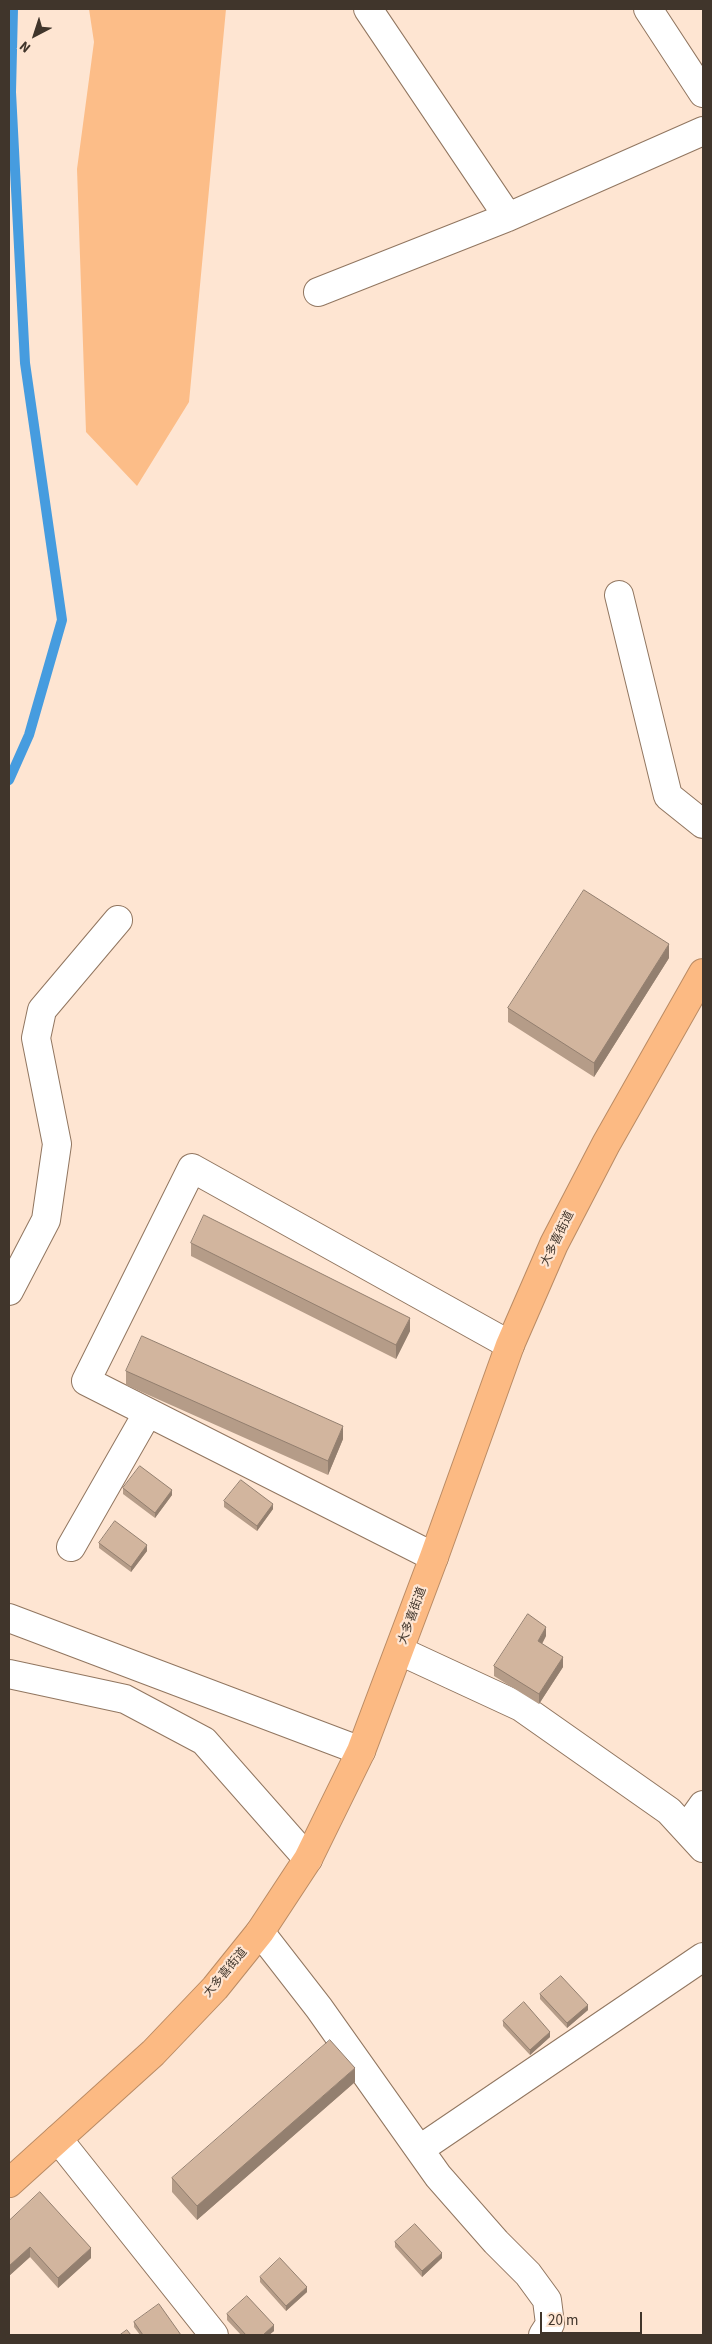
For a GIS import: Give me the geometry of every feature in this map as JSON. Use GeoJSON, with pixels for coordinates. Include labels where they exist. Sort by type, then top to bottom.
{"type":"FeatureCollection","features":[{"type":"Feature","properties":{"kind":"highway","name":"大多喜街道"},"geometry":{"type":"LineString","coordinates":[[9,2183],[153,2053],[215,1988],[260,1932],[308,1859],[361,1751],[400,1652],[510,1346],[554,1244],[602,1152],[703,973]]}},
{"type":"Feature","properties":{"kind":"street"},"geometry":{"type":"LineString","coordinates":[[368,9],[508,217]]}},
{"type":"Feature","properties":{"kind":"street"},"geometry":{"type":"LineString","coordinates":[[648,9],[703,94]]}},
{"type":"Feature","properties":{"kind":"street"},"geometry":{"type":"LineString","coordinates":[[318,292],[508,217],[703,131]]}},
{"type":"Feature","properties":{"kind":"street"},"geometry":{"type":"LineString","coordinates":[[619,595],[668,796],[703,824]]}},
{"type":"Feature","properties":{"kind":"street"},"geometry":{"type":"LineString","coordinates":[[9,1291],[46,1220],[57,1144],[36,1038],[42,1010],[118,920]]}},
{"type":"Feature","properties":{"kind":"street"},"geometry":{"type":"LineString","coordinates":[[434,1557],[147,1414],[86,1381],[192,1168],[510,1346]]}},
{"type":"Feature","properties":{"kind":"street"},"geometry":{"type":"LineString","coordinates":[[71,1548],[147,1414]]}},
{"type":"Feature","properties":{"kind":"street"},"geometry":{"type":"LineString","coordinates":[[9,1618],[361,1751]]}},
{"type":"Feature","properties":{"kind":"street"},"geometry":{"type":"LineString","coordinates":[[400,1652],[521,1707],[669,1811],[694,1838]]}},
{"type":"Feature","properties":{"kind":"street"},"geometry":{"type":"LineString","coordinates":[[9,1674],[125,1699],[204,1741],[308,1859]]}},
{"type":"Feature","properties":{"kind":"street"},"geometry":{"type":"LineString","coordinates":[[694,1838],[703,1805]]}},
{"type":"Feature","properties":{"kind":"street"},"geometry":{"type":"LineString","coordinates":[[260,1932],[319,2008],[438,2176],[496,2242],[528,2274],[547,2300],[550,2324],[543,2335]]}},
{"type":"Feature","properties":{"kind":"street"},"geometry":{"type":"LineString","coordinates":[[420,2149],[703,1957]]}},
{"type":"Feature","properties":{"kind":"street"},"geometry":{"type":"LineString","coordinates":[[58,2139],[214,2335]]}},
{"type":"Feature","properties":{"kind":"shaded area"},"geometry":{"type":"Polygon","coordinates":[[[89,9],[226,9],[189,402],[137,486],[86,432],[77,169],[94,42],[89,9]]]}},
{"type":"Feature","properties":{"kind":"building"},"geometry":{"type":"Polygon","coordinates":[[[584,890],[669,944],[594,1063],[508,1008],[584,890]]]}},
{"type":"Feature","properties":{"kind":"building"},"geometry":{"type":"Polygon","coordinates":[[[204,1215],[410,1318],[396,1345],[191,1243],[204,1215]]]}},
{"type":"Feature","properties":{"kind":"building"},"geometry":{"type":"Polygon","coordinates":[[[142,1336],[343,1426],[328,1461],[126,1371],[142,1336]]]}},
{"type":"Feature","properties":{"kind":"building"},"geometry":{"type":"Polygon","coordinates":[[[140,1466],[172,1490],[155,1513],[123,1488],[140,1466]]]}},
{"type":"Feature","properties":{"kind":"building"},"geometry":{"type":"Polygon","coordinates":[[[241,1480],[273,1504],[257,1526],[224,1501],[241,1480]]]}},
{"type":"Feature","properties":{"kind":"building"},"geometry":{"type":"Polygon","coordinates":[[[115,1521],[147,1545],[131,1567],[99,1543],[115,1521]]]}},
{"type":"Feature","properties":{"kind":"building"},"geometry":{"type":"Polygon","coordinates":[[[528,1614],[546,1627],[538,1641],[563,1657],[539,1694],[494,1666],[528,1614]]]}},
{"type":"Feature","properties":{"kind":"building"},"geometry":{"type":"Polygon","coordinates":[[[561,1976],[588,2005],[567,2023],[540,1994],[561,1976]]]}},
{"type":"Feature","properties":{"kind":"building"},"geometry":{"type":"Polygon","coordinates":[[[524,2002],[550,2032],[530,2050],[503,2021],[524,2002]]]}},
{"type":"Feature","properties":{"kind":"building"},"geometry":{"type":"Polygon","coordinates":[[[330,2040],[355,2068],[197,2206],[172,2178],[330,2040]]]}},
{"type":"Feature","properties":{"kind":"building"},"geometry":{"type":"Polygon","coordinates":[[[40,2192],[91,2248],[58,2278],[30,2247],[9,2266],[9,2221],[40,2192]]]}},
{"type":"Feature","properties":{"kind":"building"},"geometry":{"type":"Polygon","coordinates":[[[415,2224],[442,2253],[422,2271],[395,2242],[415,2224]]]}},
{"type":"Feature","properties":{"kind":"building"},"geometry":{"type":"Polygon","coordinates":[[[280,2258],[307,2287],[286,2306],[260,2277],[280,2258]]]}},
{"type":"Feature","properties":{"kind":"building"},"geometry":{"type":"Polygon","coordinates":[[[247,2296],[274,2325],[263,2335],[246,2335],[227,2314],[247,2296]]]}},
{"type":"Feature","properties":{"kind":"building"},"geometry":{"type":"Polygon","coordinates":[[[159,2304],[181,2335],[143,2335],[134,2322],[159,2304]]]}},
{"type":"Feature","properties":{"kind":"building"},"geometry":{"type":"Polygon","coordinates":[[[127,2330],[131,2335],[120,2335],[127,2330]]]}},
{"type":"Feature","properties":{"kind":"waterway"},"geometry":{"type":"LineString","coordinates":[[9,780],[29,735],[62,620],[25,363],[11,92],[13,9]]}}]}
